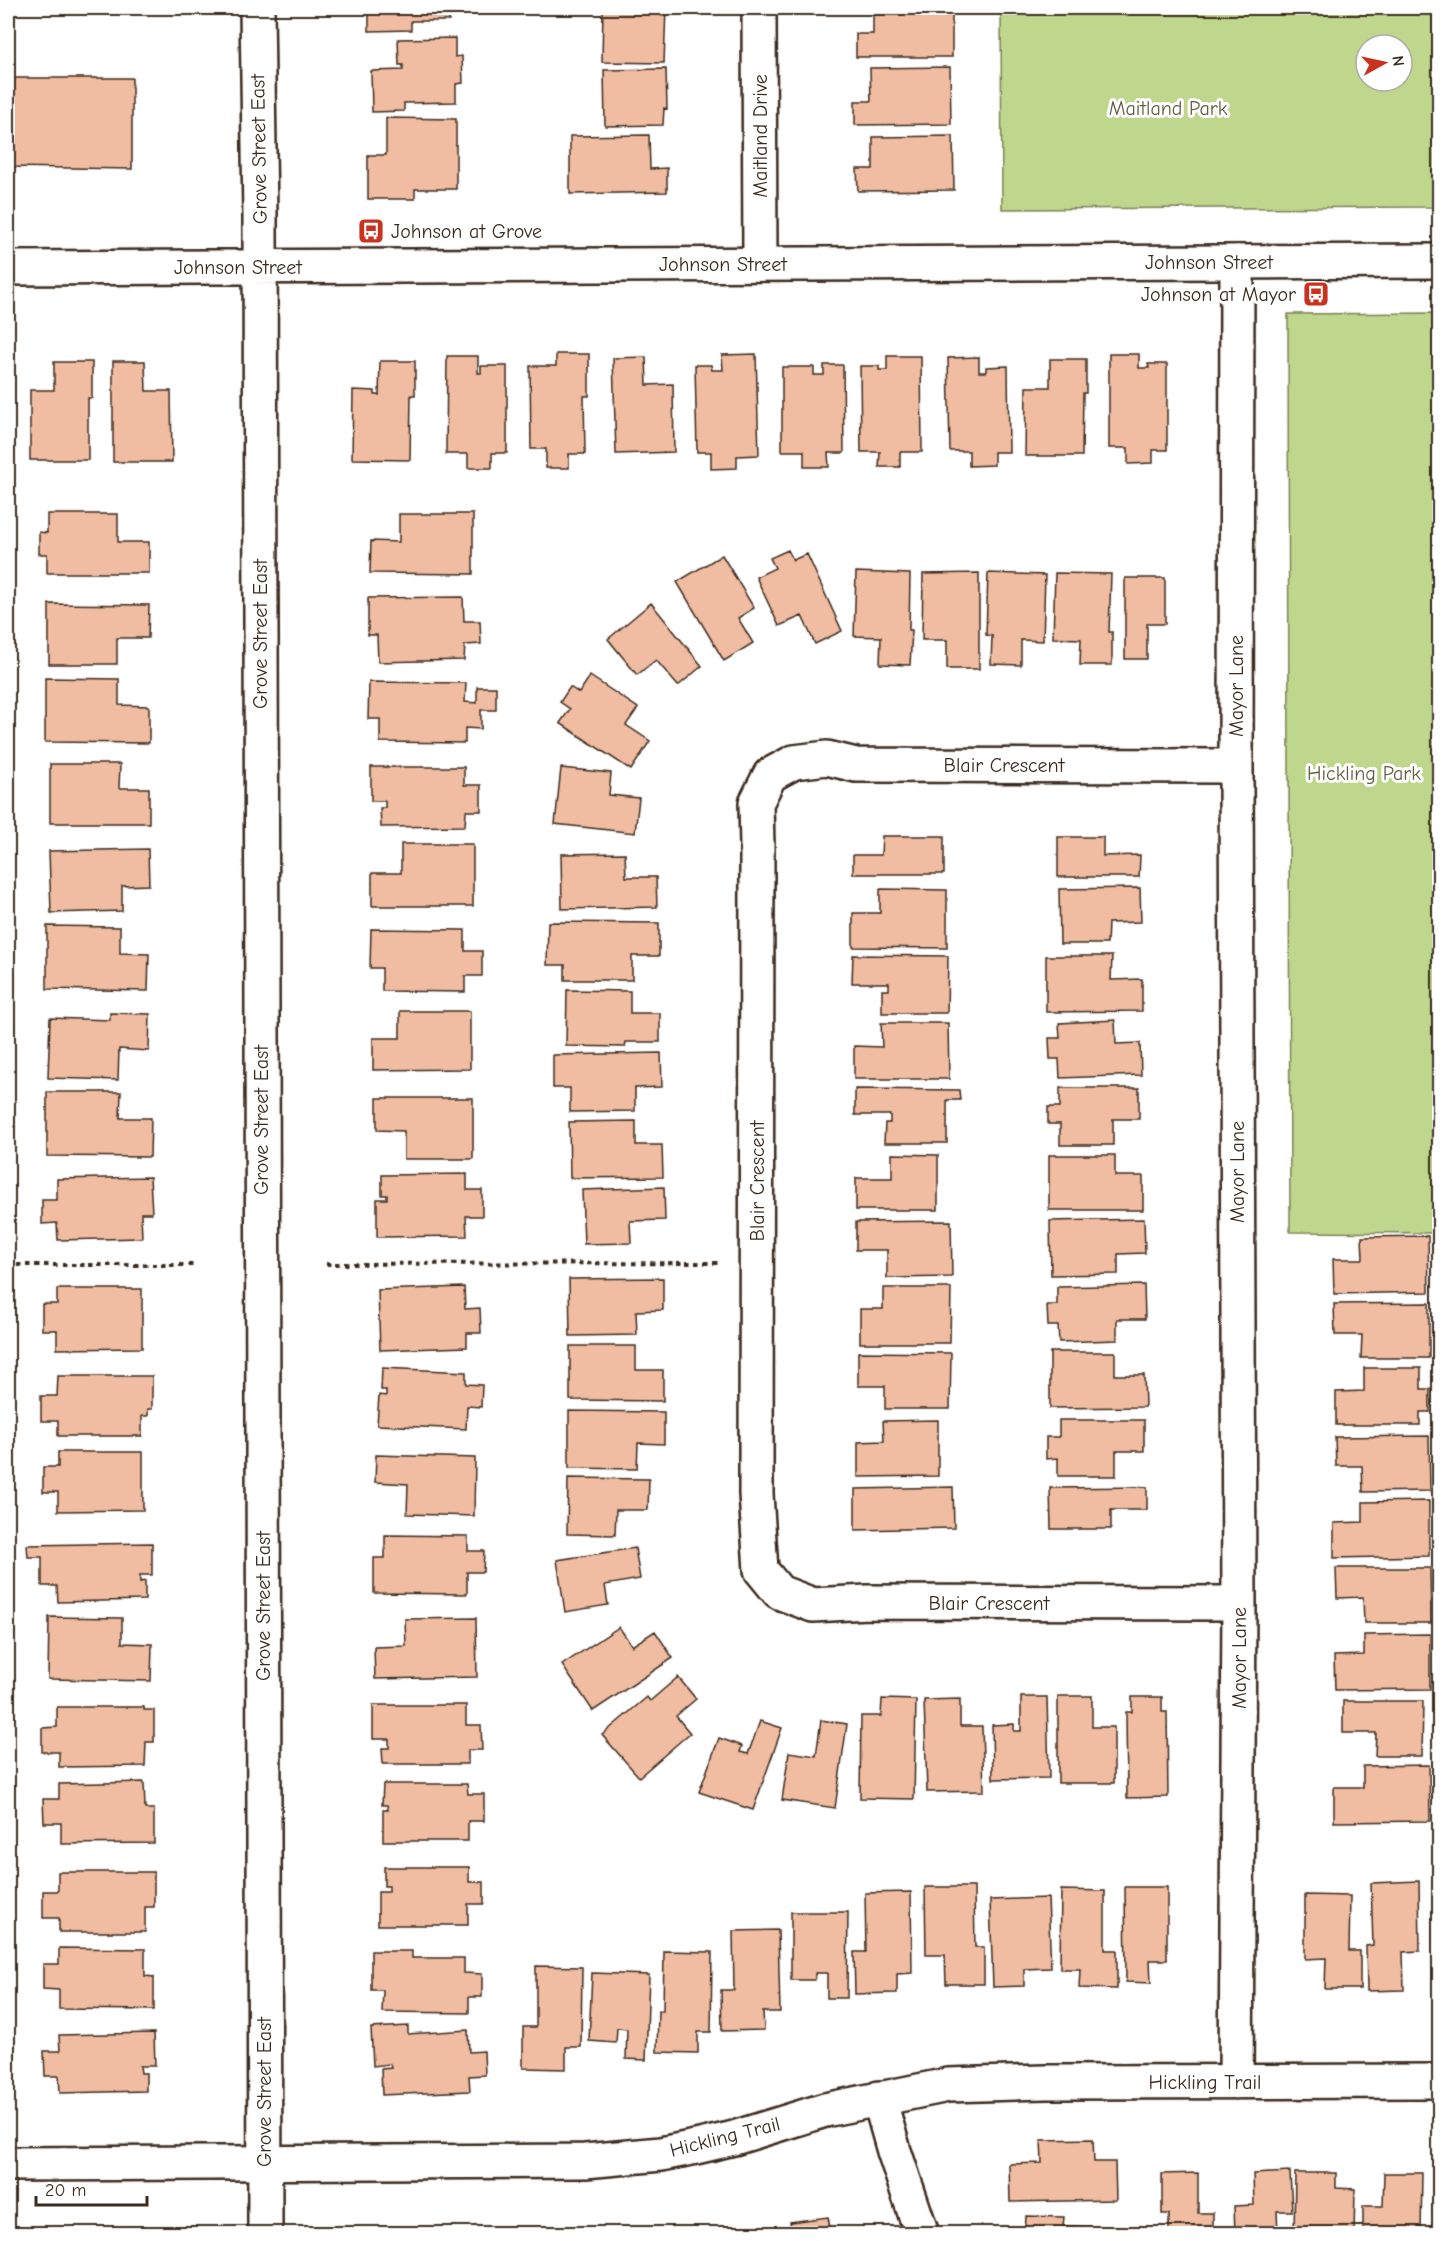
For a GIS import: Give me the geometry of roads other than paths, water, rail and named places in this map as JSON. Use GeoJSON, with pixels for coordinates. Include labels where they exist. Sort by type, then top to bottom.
{"type":"FeatureCollection","features":[{"type":"Feature","properties":{"kind":"street","name":"Grove Street East"},"geometry":{"type":"LineString","coordinates":[[257,8],[260,267],[265,2234]]}},
{"type":"Feature","properties":{"kind":"street","name":"Maitland Drive"},"geometry":{"type":"LineString","coordinates":[[759,8],[760,264]]}},
{"type":"Feature","properties":{"kind":"street","name":"Johnson Street"},"geometry":{"type":"LineString","coordinates":[[8,268],[1440,261]]}},
{"type":"Feature","properties":{"kind":"street","name":"Mayor Lane"},"geometry":{"type":"LineString","coordinates":[[1236,2082],[1239,1603],[1237,262]]}},
{"type":"Feature","properties":{"kind":"street","name":"Blair Crescent"},"geometry":{"type":"LineString","coordinates":[[1236,765],[856,765],[827,758],[794,762],[770,776],[756,803],[756,1494],[761,1570],[779,1592],[813,1605],[867,1602],[1239,1603]]}},
{"type":"Feature","properties":{"kind":"street","name":"Hickling Trail"},"geometry":{"type":"LineString","coordinates":[[8,2164],[585,2161],[661,2154],[735,2138],[825,2110],[948,2085],[1045,2082],[1440,2081]]}},
{"type":"Feature","properties":{"kind":"street"},"geometry":{"type":"LineString","coordinates":[[879,2098],[922,2234]]}},
{"type":"Feature","properties":{"kind":"place","name":"Johnson at Grove"},"geometry":{"type":"Point","coordinates":[371,231]}},
{"type":"Feature","properties":{"kind":"place","name":"Johnson at Mayor"},"geometry":{"type":"Point","coordinates":[1316,294]}},
{"type":"Feature","properties":{"kind":"park label","name":"Maitland Park"},"geometry":{"type":"Point","coordinates":[1168,108]}},
{"type":"Feature","properties":{"kind":"park label","name":"Hickling Park"},"geometry":{"type":"Point","coordinates":[1364,773]}}]}
